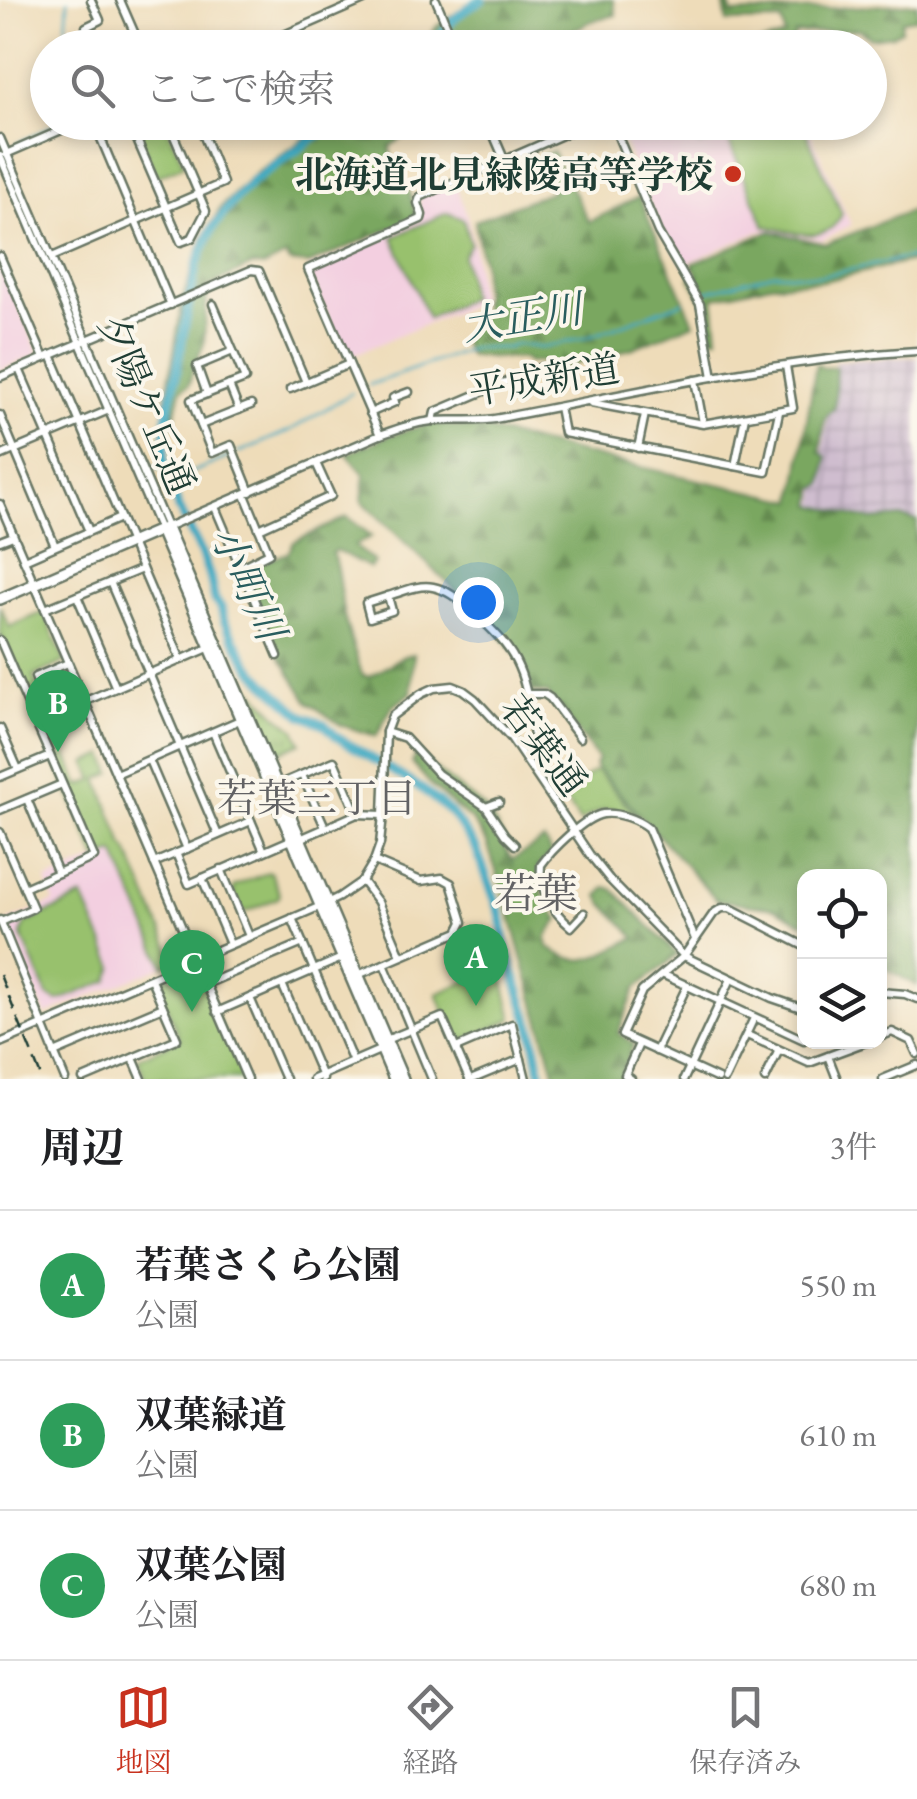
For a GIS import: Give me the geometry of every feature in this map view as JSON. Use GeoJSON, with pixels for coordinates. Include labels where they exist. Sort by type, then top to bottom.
{"type":"FeatureCollection","features":[{"type":"Feature","properties":{"kind":"main road"},"geometry":{"type":"LineString","coordinates":[[0,599],[168,527]]}},
{"type":"Feature","properties":{"kind":"main road","name":"夕陽ケ丘通"},"geometry":{"type":"LineString","coordinates":[[168,527],[213,646],[396,1078]]}},
{"type":"Feature","properties":{"kind":"street"},"geometry":{"type":"LineString","coordinates":[[87,30],[86,27],[100,20],[91,0]]}},
{"type":"Feature","properties":{"kind":"street"},"geometry":{"type":"LineString","coordinates":[[120,0],[133,30]]}},
{"type":"Feature","properties":{"kind":"street"},"geometry":{"type":"LineString","coordinates":[[295,30],[364,0]]}},
{"type":"Feature","properties":{"kind":"street"},"geometry":{"type":"LineString","coordinates":[[436,0],[448,30]]}},
{"type":"Feature","properties":{"kind":"street","name":"夕陽ケ丘通"},"geometry":{"type":"LineString","coordinates":[[0,138],[2,156],[168,527]]}},
{"type":"Feature","properties":{"kind":"street"},"geometry":{"type":"LineString","coordinates":[[2,156],[39,140]]}},
{"type":"Feature","properties":{"kind":"street"},"geometry":{"type":"LineString","coordinates":[[102,140],[171,305]]}},
{"type":"Feature","properties":{"kind":"street"},"geometry":{"type":"LineString","coordinates":[[137,140],[181,242],[192,238],[206,211],[176,140]]}},
{"type":"Feature","properties":{"kind":"street"},"geometry":{"type":"LineString","coordinates":[[52,257],[223,183],[205,140]]}},
{"type":"Feature","properties":{"kind":"street"},"geometry":{"type":"LineString","coordinates":[[496,140],[504,159]]}},
{"type":"Feature","properties":{"kind":"street"},"geometry":{"type":"LineString","coordinates":[[380,435],[308,269],[420,218],[420,197],[549,140]]}},
{"type":"Feature","properties":{"kind":"street"},"geometry":{"type":"LineString","coordinates":[[620,140],[658,232],[700,304],[713,377]]}},
{"type":"Feature","properties":{"kind":"street","name":"夕陽ケ丘通"},"geometry":{"type":"LineString","coordinates":[[2,156],[52,257],[84,342]]}},
{"type":"Feature","properties":{"kind":"street"},"geometry":{"type":"LineString","coordinates":[[0,256],[79,423],[181,660]]}},
{"type":"Feature","properties":{"kind":"street"},"geometry":{"type":"LineString","coordinates":[[0,375],[251,270],[259,271],[306,382]]}},
{"type":"Feature","properties":{"kind":"street"},"geometry":{"type":"LineString","coordinates":[[213,304],[245,379],[191,400],[212,453],[231,445],[269,553],[240,566]]}},
{"type":"Feature","properties":{"kind":"street"},"geometry":{"type":"LineString","coordinates":[[207,394],[197,366],[233,351]]}},
{"type":"Feature","properties":{"kind":"street","name":"平成新道"},"geometry":{"type":"LineString","coordinates":[[168,527],[411,424],[491,420],[830,358],[917,351]]}},
{"type":"Feature","properties":{"kind":"street"},"geometry":{"type":"LineString","coordinates":[[290,388],[349,364]]}},
{"type":"Feature","properties":{"kind":"street"},"geometry":{"type":"LineString","coordinates":[[587,402],[703,424],[778,412],[794,408],[786,366]]}},
{"type":"Feature","properties":{"kind":"street"},"geometry":{"type":"LineString","coordinates":[[433,421],[436,412],[540,367]]}},
{"type":"Feature","properties":{"kind":"street"},"geometry":{"type":"LineString","coordinates":[[19,369],[88,531]]}},
{"type":"Feature","properties":{"kind":"street"},"geometry":{"type":"LineString","coordinates":[[695,380],[703,424]]}},
{"type":"Feature","properties":{"kind":"street"},"geometry":{"type":"LineString","coordinates":[[229,385],[239,410]]}},
{"type":"Feature","properties":{"kind":"street"},"geometry":{"type":"LineString","coordinates":[[370,413],[409,392]]}},
{"type":"Feature","properties":{"kind":"street"},"geometry":{"type":"LineString","coordinates":[[201,426],[251,404]]}},
{"type":"Feature","properties":{"kind":"street"},"geometry":{"type":"LineString","coordinates":[[559,407],[564,434],[766,472],[778,412]]}},
{"type":"Feature","properties":{"kind":"street"},"geometry":{"type":"LineString","coordinates":[[0,456],[112,409]]}},
{"type":"Feature","properties":{"kind":"street"},"geometry":{"type":"LineString","coordinates":[[638,448],[645,414]]}},
{"type":"Feature","properties":{"kind":"street"},"geometry":{"type":"LineString","coordinates":[[0,416],[55,546]]}},
{"type":"Feature","properties":{"kind":"street"},"geometry":{"type":"LineString","coordinates":[[735,466],[744,418]]}},
{"type":"Feature","properties":{"kind":"street"},"geometry":{"type":"LineString","coordinates":[[259,529],[330,496],[316,463]]}},
{"type":"Feature","properties":{"kind":"street"},"geometry":{"type":"LineString","coordinates":[[0,504],[247,1079]]}},
{"type":"Feature","properties":{"kind":"street"},"geometry":{"type":"LineString","coordinates":[[215,507],[278,656]]}},
{"type":"Feature","properties":{"kind":"street"},"geometry":{"type":"LineString","coordinates":[[24,560],[120,518]]}},
{"type":"Feature","properties":{"kind":"street"},"geometry":{"type":"LineString","coordinates":[[0,541],[13,536]]}},
{"type":"Feature","properties":{"kind":"street"},"geometry":{"type":"LineString","coordinates":[[45,609],[142,568]]}},
{"type":"Feature","properties":{"kind":"street"},"geometry":{"type":"LineString","coordinates":[[110,582],[218,834]]}},
{"type":"Feature","properties":{"kind":"street"},"geometry":{"type":"LineString","coordinates":[[388,596],[425,586],[452,594],[512,654],[528,694],[536,775]]}},
{"type":"Feature","properties":{"kind":"street"},"geometry":{"type":"LineString","coordinates":[[78,596],[116,688]]}},
{"type":"Feature","properties":{"kind":"street"},"geometry":{"type":"LineString","coordinates":[[0,640],[4,660],[94,858],[24,888]]}},
{"type":"Feature","properties":{"kind":"street"},"geometry":{"type":"LineString","coordinates":[[68,663],[34,677],[51,716],[213,646]]}},
{"type":"Feature","properties":{"kind":"street","name":"若葉通"},"geometry":{"type":"LineString","coordinates":[[386,732],[392,716],[420,694],[452,686],[463,690],[511,738],[610,880],[684,956],[797,1007]]}},
{"type":"Feature","properties":{"kind":"street"},"geometry":{"type":"LineString","coordinates":[[528,694],[550,698],[580,738]]}},
{"type":"Feature","properties":{"kind":"street"},"geometry":{"type":"LineString","coordinates":[[116,774],[244,718]]}},
{"type":"Feature","properties":{"kind":"street"},"geometry":{"type":"LineString","coordinates":[[0,728],[18,770]]}},
{"type":"Feature","properties":{"kind":"street"},"geometry":{"type":"LineString","coordinates":[[213,732],[264,851]]}},
{"type":"Feature","properties":{"kind":"street"},"geometry":{"type":"LineString","coordinates":[[1,1040],[340,897],[362,881],[380,844],[386,732],[405,738],[438,774],[486,807],[516,845]]}},
{"type":"Feature","properties":{"kind":"street"},"geometry":{"type":"LineString","coordinates":[[0,778],[50,756]]}},
{"type":"Feature","properties":{"kind":"street"},"geometry":{"type":"LineString","coordinates":[[149,760],[187,848]]}},
{"type":"Feature","properties":{"kind":"street"},"geometry":{"type":"LineString","coordinates":[[274,787],[334,762],[357,814]]}},
{"type":"Feature","properties":{"kind":"street"},"geometry":{"type":"LineString","coordinates":[[302,775],[325,828]]}},
{"type":"Feature","properties":{"kind":"street"},"geometry":{"type":"LineString","coordinates":[[0,810],[62,784]]}},
{"type":"Feature","properties":{"kind":"street"},"geometry":{"type":"LineString","coordinates":[[27,799],[58,872]]}},
{"type":"Feature","properties":{"kind":"street"},"geometry":{"type":"LineString","coordinates":[[486,807],[499,802]]}},
{"type":"Feature","properties":{"kind":"street"},"geometry":{"type":"LineString","coordinates":[[176,854],[189,884],[357,814],[383,815]]}},
{"type":"Feature","properties":{"kind":"street"},"geometry":{"type":"LineString","coordinates":[[584,913],[570,927],[552,905],[540,871],[544,860],[574,832],[594,817],[616,814],[644,824],[652,835],[696,940]]}},
{"type":"Feature","properties":{"kind":"street"},"geometry":{"type":"LineString","coordinates":[[154,863],[251,821]]}},
{"type":"Feature","properties":{"kind":"street"},"geometry":{"type":"LineString","coordinates":[[0,832],[33,908],[0,921],[65,1079]]}},
{"type":"Feature","properties":{"kind":"street"},"geometry":{"type":"LineString","coordinates":[[355,976],[458,932],[462,922],[451,882],[442,878],[422,881],[374,861]]}},
{"type":"Feature","properties":{"kind":"street"},"geometry":{"type":"LineString","coordinates":[[221,870],[249,936]]}},
{"type":"Feature","properties":{"kind":"street"},"geometry":{"type":"LineString","coordinates":[[202,878],[230,944]]}},
{"type":"Feature","properties":{"kind":"street"},"geometry":{"type":"LineString","coordinates":[[362,881],[378,902],[401,956]]}},
{"type":"Feature","properties":{"kind":"street"},"geometry":{"type":"LineString","coordinates":[[754,1018],[722,1079],[622,1035],[642,991],[684,956],[714,913],[722,908],[730,908],[797,942]]}},
{"type":"Feature","properties":{"kind":"street"},"geometry":{"type":"LineString","coordinates":[[292,918],[353,1062]]}},
{"type":"Feature","properties":{"kind":"street"},"geometry":{"type":"LineString","coordinates":[[206,984],[302,943]]}},
{"type":"Feature","properties":{"kind":"street"},"geometry":{"type":"LineString","coordinates":[[218,1012],[346,956]]}},
{"type":"Feature","properties":{"kind":"street"},"geometry":{"type":"LineString","coordinates":[[384,964],[432,1079]]}},
{"type":"Feature","properties":{"kind":"street"},"geometry":{"type":"LineString","coordinates":[[664,975],[797,1036]]}},
{"type":"Feature","properties":{"kind":"street"},"geometry":{"type":"LineString","coordinates":[[83,1079],[177,1039],[151,978]]}},
{"type":"Feature","properties":{"kind":"street"},"geometry":{"type":"LineString","coordinates":[[684,1079],[731,979]]}},
{"type":"Feature","properties":{"kind":"street"},"geometry":{"type":"LineString","coordinates":[[282,984],[319,1078],[442,1017],[471,1079],[521,1059]]}},
{"type":"Feature","properties":{"kind":"street"},"geometry":{"type":"LineString","coordinates":[[656,1051],[687,986]]}},
{"type":"Feature","properties":{"kind":"street"},"geometry":{"type":"LineString","coordinates":[[887,993],[917,999]]}},
{"type":"Feature","properties":{"kind":"street"},"geometry":{"type":"LineString","coordinates":[[250,998],[284,1079]]}},
{"type":"Feature","properties":{"kind":"street"},"geometry":{"type":"LineString","coordinates":[[54,1053],[163,1007]]}},
{"type":"Feature","properties":{"kind":"street"},"geometry":{"type":"LineString","coordinates":[[456,1048],[512,1024],[526,1079]]}},
{"type":"Feature","properties":{"kind":"street"},"geometry":{"type":"LineString","coordinates":[[887,1034],[892,1032],[911,1041],[917,1054]]}},
{"type":"Feature","properties":{"kind":"street"},"geometry":{"type":"LineString","coordinates":[[747,1035],[809,1062],[845,1049]]}},
{"type":"Feature","properties":{"kind":"street"},"geometry":{"type":"LineString","coordinates":[[631,1079],[624,1075],[639,1044]]}},
{"type":"Feature","properties":{"kind":"street"},"geometry":{"type":"LineString","coordinates":[[765,1079],[779,1050]]}},
{"type":"Feature","properties":{"kind":"street"},"geometry":{"type":"LineString","coordinates":[[828,1056],[837,1079]]}},
{"type":"Feature","properties":{"kind":"street"},"geometry":{"type":"LineString","coordinates":[[133,1058],[142,1079]]}},
{"type":"Feature","properties":{"kind":"street"},"geometry":{"type":"LineString","coordinates":[[882,1079],[917,1065]]}},
{"type":"Feature","properties":{"kind":"shaded area","name":"北海道北見緑陵高等学校"},"geometry":{"type":"Polygon","coordinates":[[[622,140],[814,140],[851,225],[823,240],[763,230],[683,265],[662,230],[622,140]]]}},
{"type":"Feature","properties":{"kind":"shaded area"},"geometry":{"type":"Polygon","coordinates":[[[454,181],[474,247],[479,302],[346,358],[308,269],[420,219],[420,197],[454,181]]]}},
{"type":"Feature","properties":{"kind":"shaded area"},"geometry":{"type":"Polygon","coordinates":[[[0,265],[39,354],[0,370],[0,265]]]}},
{"type":"Feature","properties":{"kind":"shaded area"},"geometry":{"type":"Polygon","coordinates":[[[917,357],[917,529],[873,522],[815,504],[835,361],[917,357]]]}},
{"type":"Feature","properties":{"kind":"shaded area"},"geometry":{"type":"Polygon","coordinates":[[[115,852],[164,966],[45,1015],[7,922],[54,902],[46,881],[115,852]]]}},
{"type":"Feature","properties":{"kind":"green space"},"geometry":{"type":"Polygon","coordinates":[[[475,0],[613,0],[616,15],[573,30],[434,30],[475,0]]]}},
{"type":"Feature","properties":{"kind":"green space"},"geometry":{"type":"Polygon","coordinates":[[[723,0],[728,0],[733,14],[917,3],[917,18],[902,20],[901,30],[887,36],[887,30],[784,30],[782,21],[727,22],[723,0]]]}},
{"type":"Feature","properties":{"kind":"green space"},"geometry":{"type":"Polygon","coordinates":[[[140,140],[173,140],[184,165],[156,177],[140,140]]]}},
{"type":"Feature","properties":{"kind":"green space"},"geometry":{"type":"Polygon","coordinates":[[[302,140],[400,140],[390,146],[393,163],[410,193],[416,217],[309,264],[289,262],[285,256],[263,267],[253,265],[207,287],[204,344],[189,385],[181,390],[173,424],[165,404],[183,298],[203,239],[222,206],[254,175],[302,140]]]}},
{"type":"Feature","properties":{"kind":"green space"},"geometry":{"type":"Polygon","coordinates":[[[728,140],[809,140],[842,214],[827,231],[818,234],[765,226],[728,140]]]}},
{"type":"Feature","properties":{"kind":"green space"},"geometry":{"type":"Polygon","coordinates":[[[553,152],[589,222],[639,197],[694,323],[633,348],[550,371],[542,361],[469,356],[462,342],[482,315],[483,267],[475,221],[552,191],[544,154],[553,152]]]}},
{"type":"Feature","properties":{"kind":"green space"},"geometry":{"type":"Polygon","coordinates":[[[917,208],[917,260],[823,281],[770,284],[714,298],[718,337],[711,337],[704,303],[690,278],[699,275],[692,264],[770,231],[826,244],[917,208]]]}},
{"type":"Feature","properties":{"kind":"green space"},"geometry":{"type":"Polygon","coordinates":[[[447,213],[463,219],[470,243],[463,256],[470,298],[428,318],[393,237],[447,213]]]}},
{"type":"Feature","properties":{"kind":"green space"},"geometry":{"type":"Polygon","coordinates":[[[816,364],[836,367],[835,407],[825,418],[820,452],[827,457],[823,484],[815,489],[813,505],[872,520],[901,517],[917,521],[917,986],[887,969],[887,869],[797,869],[797,920],[775,908],[717,900],[595,766],[598,759],[547,693],[532,692],[519,656],[362,501],[365,475],[347,454],[432,423],[491,431],[794,501],[816,364]]]}},
{"type":"Feature","properties":{"kind":"green space"},"geometry":{"type":"Polygon","coordinates":[[[347,517],[372,536],[355,546],[374,562],[370,568],[336,550],[332,553],[362,675],[374,675],[401,657],[414,654],[411,693],[392,707],[376,736],[341,725],[308,702],[281,658],[244,569],[288,553],[294,542],[347,517]]]}},
{"type":"Feature","properties":{"kind":"green space"},"geometry":{"type":"Polygon","coordinates":[[[0,606],[9,627],[44,612],[65,662],[33,676],[80,786],[94,780],[87,763],[105,755],[112,773],[98,779],[175,961],[164,966],[115,853],[97,859],[0,632],[0,606]]]}},
{"type":"Feature","properties":{"kind":"green space"},"geometry":{"type":"Polygon","coordinates":[[[239,680],[295,729],[301,743],[271,756],[239,680]]]}},
{"type":"Feature","properties":{"kind":"green space"},"geometry":{"type":"Polygon","coordinates":[[[416,754],[486,809],[512,860],[544,840],[551,853],[538,867],[539,882],[559,919],[546,938],[548,947],[583,960],[636,938],[603,903],[599,896],[606,887],[613,889],[678,955],[636,988],[618,1033],[634,1044],[621,1073],[629,1079],[556,1079],[487,843],[473,822],[412,763],[416,754]]]}},
{"type":"Feature","properties":{"kind":"green space"},"geometry":{"type":"Polygon","coordinates":[[[596,770],[636,815],[607,810],[580,822],[562,795],[596,770]]]}},
{"type":"Feature","properties":{"kind":"green space"},"geometry":{"type":"Polygon","coordinates":[[[268,872],[278,898],[246,912],[241,910],[235,886],[268,872]]]}},
{"type":"Feature","properties":{"kind":"green space"},"geometry":{"type":"Polygon","coordinates":[[[83,897],[114,967],[108,981],[58,1001],[48,996],[21,934],[26,923],[83,897]]]}},
{"type":"Feature","properties":{"kind":"green space"},"geometry":{"type":"Polygon","coordinates":[[[192,967],[244,1079],[145,1079],[138,1058],[180,1039],[158,985],[192,967]]]}},
{"type":"Feature","properties":{"kind":"green space"},"geometry":{"type":"Polygon","coordinates":[[[500,967],[513,1019],[458,1043],[437,994],[500,967]]]}},
{"type":"Feature","properties":{"kind":"waterway"},"geometry":{"type":"LineString","coordinates":[[66,30],[68,0]]}},
{"type":"Feature","properties":{"kind":"waterway","name":"小町川"},"geometry":{"type":"LineString","coordinates":[[445,30],[482,0]]}},
{"type":"Feature","properties":{"kind":"waterway"},"geometry":{"type":"LineString","coordinates":[[16,144],[30,137]]}},
{"type":"Feature","properties":{"kind":"waterway","name":"小町川"},"geometry":{"type":"LineString","coordinates":[[311,140],[252,182],[212,229],[191,291],[166,422],[166,469],[174,480],[178,507],[199,548],[215,600],[248,663],[303,716],[324,724],[337,737],[422,789],[451,813],[476,848],[501,916],[542,1079]]}},
{"type":"Feature","properties":{"kind":"waterway","name":"大正川"},"geometry":{"type":"LineString","coordinates":[[705,292],[774,273],[820,276],[917,256]]}},
{"type":"Feature","properties":{"kind":"waterway","name":"大正川"},"geometry":{"type":"LineString","coordinates":[[369,385],[473,348],[508,348],[517,344],[540,348],[589,337],[683,302]]}},
{"type":"Feature","properties":{"kind":"waterway","name":"大正川"},"geometry":{"type":"LineString","coordinates":[[238,453],[291,430],[352,393]]}},
{"type":"Feature","properties":{"kind":"waterway","name":"大正川"},"geometry":{"type":"LineString","coordinates":[[174,480],[231,456]]}},
{"type":"Feature","properties":{"kind":"waterway"},"geometry":{"type":"LineString","coordinates":[[149,466],[166,469]]}},
{"type":"Feature","properties":{"kind":"railway"},"geometry":{"type":"LineString","coordinates":[[0,975],[42,1079]]}},
{"type":"Feature","properties":{"kind":"place","name":"北海道北見緑陵高等学校"},"geometry":{"type":"Point","coordinates":[733,174]}},
{"type":"Feature","properties":{"kind":"place","name":"双葉緑道"},"geometry":{"type":"Point","coordinates":[58,752]}},
{"type":"Feature","properties":{"kind":"place","name":"若葉さくら公園"},"geometry":{"type":"Point","coordinates":[476,1006]}},
{"type":"Feature","properties":{"kind":"place","name":"双葉公園"},"geometry":{"type":"Point","coordinates":[192,1012]}},
{"type":"Feature","properties":{"kind":"district","name":"若葉三丁目"},"geometry":{"type":"Point","coordinates":[317,798]}},
{"type":"Feature","properties":{"kind":"district","name":"若葉"},"geometry":{"type":"Point","coordinates":[536,893]}}]}
